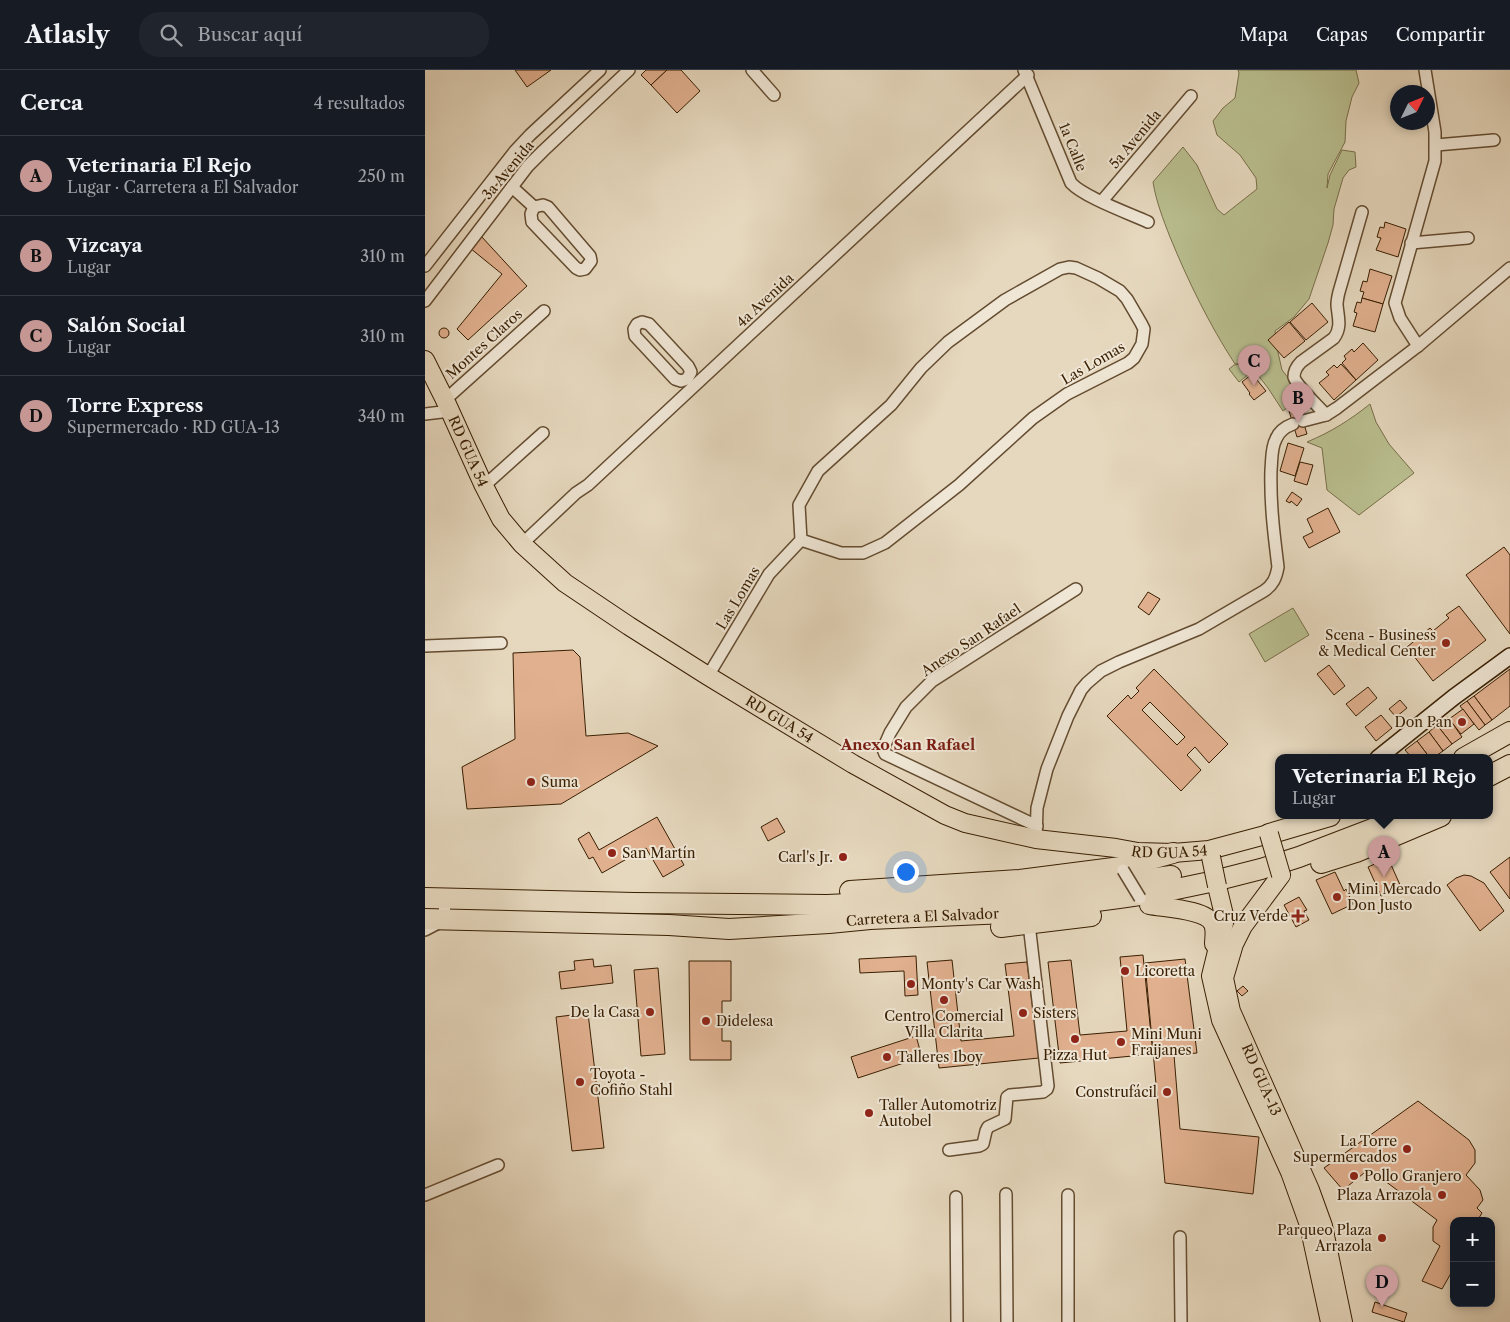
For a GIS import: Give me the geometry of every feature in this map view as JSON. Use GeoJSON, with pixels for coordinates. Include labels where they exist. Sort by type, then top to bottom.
{"type":"FeatureCollection","features":[{"type":"Feature","properties":{"kind":"highway"},"geometry":{"type":"LineString","coordinates":[[1471,754],[1510,732]]}},
{"type":"Feature","properties":{"kind":"highway"},"geometry":{"type":"LineString","coordinates":[[1495,770],[1510,746]]}},
{"type":"Feature","properties":{"kind":"highway"},"geometry":{"type":"LineString","coordinates":[[1269,834],[1320,819]]}},
{"type":"Feature","properties":{"kind":"highway","name":"Carretera a El Salvador"},"geometry":{"type":"LineString","coordinates":[[435,898],[729,905],[827,905],[1064,891],[1161,878],[1257,856],[1363,819]]}},
{"type":"Feature","properties":{"kind":"highway","name":"Carretera a El Salvador"},"geometry":{"type":"LineString","coordinates":[[435,920],[669,925],[729,929],[1006,913],[1167,891],[1261,869],[1329,846],[1398,819]]}},
{"type":"Feature","properties":{"kind":"highway"},"geometry":{"type":"LineString","coordinates":[[729,929],[772,933],[836,934],[959,929],[1029,924],[1095,916],[1145,903],[1281,876],[1356,852],[1434,819]]}},
{"type":"Feature","properties":{"kind":"highway"},"geometry":{"type":"LineString","coordinates":[[729,905],[865,889],[1019,880],[1122,868],[1173,852]]}},
{"type":"Feature","properties":{"kind":"highway"},"geometry":{"type":"LineString","coordinates":[[473,921],[473,911],[482,904],[624,909],[635,903],[669,925]]}},
{"type":"Feature","properties":{"kind":"main road","name":"RD GUA 54"},"geometry":{"type":"LineString","coordinates":[[425,360],[484,486],[501,518],[522,544],[565,583],[708,676],[853,764],[965,823],[1037,833],[1095,846],[1137,852],[1210,853],[1269,834]]}},
{"type":"Feature","properties":{"kind":"main road"},"geometry":{"type":"LineString","coordinates":[[1269,834],[1281,876]]}},
{"type":"Feature","properties":{"kind":"main road","name":"RD GUA-13"},"geometry":{"type":"LineString","coordinates":[[1210,853],[1224,915],[1224,923],[1211,976],[1221,1020],[1290,1172],[1309,1225],[1330,1322]]}},
{"type":"Feature","properties":{"kind":"main road","name":"RD GUA-13"},"geometry":{"type":"LineString","coordinates":[[1281,876],[1243,926],[1234,944],[1224,978],[1231,1011],[1307,1182],[1323,1226],[1343,1322]]}},
{"type":"Feature","properties":{"kind":"main road"},"geometry":{"type":"LineString","coordinates":[[1145,903],[1190,911],[1205,916],[1211,921],[1215,934],[1211,976]]}},
{"type":"Feature","properties":{"kind":"street","name":"3a Avenida"},"geometry":{"type":"LineString","coordinates":[[425,266],[520,146],[600,70]]}},
{"type":"Feature","properties":{"kind":"street","name":"3a Avenida"},"geometry":{"type":"LineString","coordinates":[[425,301],[512,187],[543,151],[629,70]]}},
{"type":"Feature","properties":{"kind":"street"},"geometry":{"type":"LineString","coordinates":[[752,70],[775,95]]}},
{"type":"Feature","properties":{"kind":"street"},"geometry":{"type":"LineString","coordinates":[[1418,346],[1400,318],[1395,303],[1435,161],[1436,145],[1425,70]]}},
{"type":"Feature","properties":{"kind":"street","name":"1a Calle"},"geometry":{"type":"LineString","coordinates":[[1026,73],[1071,183],[1078,189],[1148,222]]}},
{"type":"Feature","properties":{"kind":"street","name":"4a Avenida"},"geometry":{"type":"LineString","coordinates":[[522,544],[577,492],[588,485],[691,382],[1026,73]]}},
{"type":"Feature","properties":{"kind":"street","name":"5a Avenida"},"geometry":{"type":"LineString","coordinates":[[1102,201],[1191,96]]}},
{"type":"Feature","properties":{"kind":"street"},"geometry":{"type":"LineString","coordinates":[[1436,145],[1494,140]]}},
{"type":"Feature","properties":{"kind":"street"},"geometry":{"type":"LineString","coordinates":[[512,187],[534,207]]}},
{"type":"Feature","properties":{"kind":"street"},"geometry":{"type":"LineString","coordinates":[[543,205],[548,207],[590,256],[591,261],[585,269],[580,270],[576,268],[532,222],[531,214],[534,207],[543,205]]}},
{"type":"Feature","properties":{"kind":"street"},"geometry":{"type":"LineString","coordinates":[[1326,415],[1300,386],[1294,374],[1301,362],[1337,334],[1339,292],[1362,212]]}},
{"type":"Feature","properties":{"kind":"street"},"geometry":{"type":"LineString","coordinates":[[1411,243],[1468,238]]}},
{"type":"Feature","properties":{"kind":"street","name":"Las Lomas"},"geometry":{"type":"LineString","coordinates":[[708,676],[769,574],[801,540],[799,505],[818,471],[891,405],[921,368],[948,342],[1005,300],[1060,269],[1076,268],[1098,278],[1120,291],[1127,298],[1141,323],[1144,333],[1140,349],[1128,363],[1067,394],[1033,418],[959,485],[885,543],[863,553],[841,553],[801,540]]}},
{"type":"Feature","properties":{"kind":"street"},"geometry":{"type":"LineString","coordinates":[[1037,833],[1037,808],[1055,746],[1081,690],[1087,683],[1096,675],[1119,662],[1199,629],[1264,591],[1273,583],[1277,576],[1278,568],[1271,506],[1272,456],[1274,442],[1279,433],[1283,429],[1326,415],[1337,408],[1418,346],[1510,268]]}},
{"type":"Feature","properties":{"kind":"street","name":"Montes Claros"},"geometry":{"type":"LineString","coordinates":[[447,405],[544,311]]}},
{"type":"Feature","properties":{"kind":"street"},"geometry":{"type":"LineString","coordinates":[[643,322],[649,324],[682,359],[691,372],[691,382],[675,378],[635,336],[634,329],[637,324],[643,322]]}},
{"type":"Feature","properties":{"kind":"street"},"geometry":{"type":"LineString","coordinates":[[425,414],[447,405]]}},
{"type":"Feature","properties":{"kind":"street"},"geometry":{"type":"LineString","coordinates":[[484,486],[543,433]]}},
{"type":"Feature","properties":{"kind":"street"},"geometry":{"type":"LineString","coordinates":[[573,588],[538,553],[536,544],[540,535],[580,496],[588,485]]}},
{"type":"Feature","properties":{"kind":"street","name":"Anexo San Rafael"},"geometry":{"type":"LineString","coordinates":[[1037,833],[885,754],[883,749],[906,707],[932,681],[1076,588]]}},
{"type":"Feature","properties":{"kind":"street"},"geometry":{"type":"LineString","coordinates":[[425,646],[501,643]]}},
{"type":"Feature","properties":{"kind":"street"},"geometry":{"type":"LineString","coordinates":[[1382,754],[1454,697],[1510,656]]}},
{"type":"Feature","properties":{"kind":"street"},"geometry":{"type":"LineString","coordinates":[[1269,834],[1292,819]]}},
{"type":"Feature","properties":{"kind":"street"},"geometry":{"type":"LineString","coordinates":[[1095,846],[1122,868],[1145,903]]}},
{"type":"Feature","properties":{"kind":"street"},"geometry":{"type":"LineString","coordinates":[[425,930],[435,920],[435,898]]}},
{"type":"Feature","properties":{"kind":"street"},"geometry":{"type":"LineString","coordinates":[[949,1150],[983,1144],[985,1131],[988,1127],[1005,1117],[1007,1097],[1010,1095],[1047,1090],[1029,924]]}},
{"type":"Feature","properties":{"kind":"street"},"geometry":{"type":"LineString","coordinates":[[425,1195],[498,1165]]}},
{"type":"Feature","properties":{"kind":"street"},"geometry":{"type":"LineString","coordinates":[[1006,1194],[1007,1322]]}},
{"type":"Feature","properties":{"kind":"street"},"geometry":{"type":"LineString","coordinates":[[1068,1195],[1068,1322]]}},
{"type":"Feature","properties":{"kind":"street"},"geometry":{"type":"LineString","coordinates":[[957,1197],[957,1322]]}},
{"type":"Feature","properties":{"kind":"street"},"geometry":{"type":"LineString","coordinates":[[1180,1237],[1181,1322]]}},
{"type":"Feature","properties":{"kind":"green space"},"geometry":{"type":"Polygon","coordinates":[[[1238,70],[1356,70],[1359,83],[1352,97],[1346,121],[1345,142],[1328,174],[1327,188],[1330,175],[1342,150],[1355,152],[1356,167],[1349,170],[1343,178],[1334,209],[1333,225],[1328,243],[1309,299],[1294,317],[1275,331],[1282,370],[1307,402],[1283,411],[1254,370],[1239,382],[1229,369],[1234,365],[1249,363],[1235,364],[1208,318],[1170,237],[1162,217],[1153,182],[1183,147],[1197,165],[1217,209],[1224,215],[1257,189],[1256,178],[1240,155],[1217,135],[1213,121],[1223,108],[1235,98],[1238,70]]]}},
{"type":"Feature","properties":{"kind":"green space"},"geometry":{"type":"Polygon","coordinates":[[[1370,404],[1376,422],[1389,444],[1414,473],[1359,515],[1327,490],[1322,448],[1307,442],[1340,425],[1370,404]]]}},
{"type":"Feature","properties":{"kind":"green space"},"geometry":{"type":"Polygon","coordinates":[[[1293,608],[1309,635],[1265,662],[1249,634],[1293,608]]]}},
{"type":"Feature","properties":{"kind":"building"},"geometry":{"type":"Polygon","coordinates":[[[515,70],[551,70],[527,87],[515,70]]]}},
{"type":"Feature","properties":{"kind":"building"},"geometry":{"type":"Polygon","coordinates":[[[646,70],[667,70],[651,85],[641,75],[646,70]]]}},
{"type":"Feature","properties":{"kind":"building"},"geometry":{"type":"Polygon","coordinates":[[[667,70],[681,70],[700,91],[677,113],[651,85],[667,70]]]}},
{"type":"Feature","properties":{"kind":"building"},"geometry":{"type":"Polygon","coordinates":[[[1385,222],[1406,229],[1398,257],[1376,250],[1381,238],[1377,237],[1380,227],[1384,228],[1385,222]]]}},
{"type":"Feature","properties":{"kind":"building"},"geometry":{"type":"Polygon","coordinates":[[[481,236],[527,286],[468,340],[457,329],[502,274],[470,248],[481,236]]]}},
{"type":"Feature","properties":{"kind":"building"},"geometry":{"type":"Polygon","coordinates":[[[1370,269],[1392,276],[1383,304],[1362,298],[1364,292],[1360,291],[1363,281],[1367,282],[1370,269]]]}},
{"type":"Feature","properties":{"kind":"building"},"geometry":{"type":"Polygon","coordinates":[[[1362,298],[1383,304],[1375,332],[1353,326],[1357,313],[1354,312],[1357,302],[1361,303],[1362,298]]]}},
{"type":"Feature","properties":{"kind":"building"},"geometry":{"type":"Polygon","coordinates":[[[1312,303],[1328,322],[1306,340],[1290,322],[1312,303]]]}},
{"type":"Feature","properties":{"kind":"building"},"geometry":{"type":"Polygon","coordinates":[[[1289,322],[1305,341],[1284,358],[1268,340],[1289,322]]]}},
{"type":"Feature","properties":{"kind":"building"},"geometry":{"type":"Polygon","coordinates":[[[442,328],[446,328],[449,333],[448,337],[442,338],[439,335],[439,331],[442,328]]]}},
{"type":"Feature","properties":{"kind":"building"},"geometry":{"type":"Polygon","coordinates":[[[1363,343],[1378,360],[1356,380],[1342,363],[1346,359],[1344,356],[1352,349],[1354,352],[1363,343]]]}},
{"type":"Feature","properties":{"kind":"building"},"geometry":{"type":"Polygon","coordinates":[[[1341,364],[1356,380],[1334,400],[1319,383],[1329,375],[1326,372],[1334,365],[1337,368],[1341,364]]]}},
{"type":"Feature","properties":{"kind":"building"},"geometry":{"type":"Polygon","coordinates":[[[1252,374],[1266,391],[1254,400],[1242,382],[1252,374]]]}},
{"type":"Feature","properties":{"kind":"building"},"geometry":{"type":"Polygon","coordinates":[[[1299,408],[1307,434],[1297,437],[1289,411],[1299,408]]]}},
{"type":"Feature","properties":{"kind":"building"},"geometry":{"type":"Polygon","coordinates":[[[1288,443],[1304,448],[1295,476],[1280,471],[1288,443]]]}},
{"type":"Feature","properties":{"kind":"building"},"geometry":{"type":"Polygon","coordinates":[[[1300,462],[1313,465],[1307,485],[1294,481],[1300,462]]]}},
{"type":"Feature","properties":{"kind":"building"},"geometry":{"type":"Polygon","coordinates":[[[1292,492],[1302,499],[1297,506],[1291,501],[1290,503],[1286,501],[1292,492]]]}},
{"type":"Feature","properties":{"kind":"building"},"geometry":{"type":"Polygon","coordinates":[[[1328,508],[1340,532],[1309,548],[1303,537],[1313,532],[1307,519],[1328,508]]]}},
{"type":"Feature","properties":{"kind":"building"},"geometry":{"type":"Polygon","coordinates":[[[1504,547],[1510,555],[1510,634],[1466,575],[1504,547]]]}},
{"type":"Feature","properties":{"kind":"building"},"geometry":{"type":"Polygon","coordinates":[[[1148,592],[1160,599],[1149,615],[1138,607],[1148,592]]]}},
{"type":"Feature","properties":{"kind":"building","name":"Scena - Business & Medical Center"},"geometry":{"type":"Polygon","coordinates":[[[1459,606],[1486,640],[1433,681],[1407,647],[1430,628],[1433,631],[1449,618],[1446,615],[1459,606]]]}},
{"type":"Feature","properties":{"kind":"building"},"geometry":{"type":"Polygon","coordinates":[[[573,650],[580,657],[586,736],[628,733],[658,746],[561,804],[467,809],[462,767],[515,739],[513,653],[573,650]]]}},
{"type":"Feature","properties":{"kind":"building"},"geometry":{"type":"Polygon","coordinates":[[[1329,665],[1345,686],[1334,695],[1317,674],[1329,665]]]}},
{"type":"Feature","properties":{"kind":"building"},"geometry":{"type":"Polygon","coordinates":[[[1154,669],[1228,744],[1209,763],[1195,747],[1187,755],[1201,770],[1181,791],[1107,716],[1128,695],[1131,699],[1139,691],[1136,688],[1154,669]],[[1150,702],[1142,710],[1177,745],[1185,737],[1150,702]]]}},
{"type":"Feature","properties":{"kind":"building"},"geometry":{"type":"Polygon","coordinates":[[[1510,669],[1510,706],[1492,720],[1474,696],[1510,669]]]}},
{"type":"Feature","properties":{"kind":"building"},"geometry":{"type":"Polygon","coordinates":[[[1368,687],[1377,698],[1356,716],[1346,704],[1368,687]]]}},
{"type":"Feature","properties":{"kind":"building"},"geometry":{"type":"Polygon","coordinates":[[[1474,696],[1492,720],[1485,725],[1467,701],[1474,696]]]}},
{"type":"Feature","properties":{"kind":"building"},"geometry":{"type":"Polygon","coordinates":[[[1400,700],[1407,708],[1396,717],[1389,709],[1400,700]]]}},
{"type":"Feature","properties":{"kind":"building"},"geometry":{"type":"Polygon","coordinates":[[[1467,701],[1485,725],[1479,730],[1460,706],[1467,701]]]}},
{"type":"Feature","properties":{"kind":"building","name":"Don Pan"},"geometry":{"type":"Polygon","coordinates":[[[1463,709],[1474,724],[1461,734],[1449,719],[1463,709]]]}},
{"type":"Feature","properties":{"kind":"building"},"geometry":{"type":"Polygon","coordinates":[[[1381,715],[1392,728],[1376,741],[1365,727],[1381,715]]]}},
{"type":"Feature","properties":{"kind":"building"},"geometry":{"type":"Polygon","coordinates":[[[1448,717],[1462,737],[1452,744],[1437,725],[1448,717]]]}},
{"type":"Feature","properties":{"kind":"building"},"geometry":{"type":"Polygon","coordinates":[[[1437,725],[1452,744],[1443,751],[1429,732],[1437,725]]]}},
{"type":"Feature","properties":{"kind":"building"},"geometry":{"type":"Polygon","coordinates":[[[1429,732],[1443,751],[1439,754],[1427,754],[1417,741],[1429,732]]]}},
{"type":"Feature","properties":{"kind":"building"},"geometry":{"type":"Polygon","coordinates":[[[1417,741],[1427,754],[1408,754],[1405,750],[1417,741]]]}},
{"type":"Feature","properties":{"kind":"building"},"geometry":{"type":"Polygon","coordinates":[[[657,817],[684,865],[663,877],[646,848],[602,873],[593,857],[589,859],[578,839],[589,832],[599,850],[657,817]]]}},
{"type":"Feature","properties":{"kind":"building"},"geometry":{"type":"Polygon","coordinates":[[[777,818],[785,832],[768,841],[761,827],[777,818]]]}},
{"type":"Feature","properties":{"kind":"building"},"geometry":{"type":"Polygon","coordinates":[[[1510,857],[1510,899],[1490,872],[1510,857]]]}},
{"type":"Feature","properties":{"kind":"building"},"geometry":{"type":"Polygon","coordinates":[[[1388,858],[1401,887],[1381,896],[1368,867],[1388,858]]]}},
{"type":"Feature","properties":{"kind":"building","name":"Mini Mercado Don Justo"},"geometry":{"type":"Polygon","coordinates":[[[1335,872],[1353,904],[1332,914],[1316,880],[1335,872]]]}},
{"type":"Feature","properties":{"kind":"building"},"geometry":{"type":"Polygon","coordinates":[[[1464,875],[1471,876],[1484,883],[1504,911],[1480,931],[1447,885],[1464,875]]]}},
{"type":"Feature","properties":{"kind":"building","name":"Cruz Verde"},"geometry":{"type":"Polygon","coordinates":[[[1299,897],[1307,910],[1304,911],[1309,920],[1296,927],[1284,905],[1299,897]]]}},
{"type":"Feature","properties":{"kind":"building"},"geometry":{"type":"Polygon","coordinates":[[[1143,955],[1153,1054],[1060,1063],[1048,962],[1071,960],[1080,1035],[1127,1031],[1120,957],[1143,955]]]}},
{"type":"Feature","properties":{"kind":"building","name":"Monty's Car Wash"},"geometry":{"type":"Polygon","coordinates":[[[916,956],[918,995],[905,996],[904,971],[860,973],[859,959],[916,956]]]}},
{"type":"Feature","properties":{"kind":"building"},"geometry":{"type":"Polygon","coordinates":[[[593,959],[594,967],[611,965],[613,983],[561,989],[559,972],[575,970],[574,961],[593,959]]]}},
{"type":"Feature","properties":{"kind":"building","name":"Construfácil"},"geometry":{"type":"Polygon","coordinates":[[[1185,959],[1197,1053],[1174,1055],[1180,1129],[1259,1137],[1253,1194],[1165,1183],[1145,963],[1185,959]]]}},
{"type":"Feature","properties":{"kind":"building","name":"Centro Comercial Villa Clarita"},"geometry":{"type":"Polygon","coordinates":[[[952,960],[961,1041],[1014,1036],[1005,964],[1027,962],[1039,1058],[939,1068],[927,962],[952,960]]]}},
{"type":"Feature","properties":{"kind":"building","name":"Didelesa"},"geometry":{"type":"Polygon","coordinates":[[[689,961],[731,961],[731,1001],[722,1001],[722,1041],[731,1041],[731,1060],[690,1060],[689,961]]]}},
{"type":"Feature","properties":{"kind":"building","name":"De la Casa"},"geometry":{"type":"Polygon","coordinates":[[[658,968],[665,1054],[641,1056],[634,970],[658,968]]]}},
{"type":"Feature","properties":{"kind":"building"},"geometry":{"type":"Polygon","coordinates":[[[1243,986],[1248,991],[1242,996],[1237,991],[1243,986]]]}},
{"type":"Feature","properties":{"kind":"building","name":"Toyota - Cofiño Stahl"},"geometry":{"type":"Polygon","coordinates":[[[588,1013],[604,1148],[572,1151],[556,1017],[588,1013]]]}},
{"type":"Feature","properties":{"kind":"building","name":"Talleres Iboy"},"geometry":{"type":"Polygon","coordinates":[[[916,1036],[922,1057],[858,1078],[851,1057],[916,1036]]]}},
{"type":"Feature","properties":{"kind":"building","name":"Plaza Arrazola"},"geometry":{"type":"Polygon","coordinates":[[[1418,1101],[1469,1140],[1475,1150],[1475,1163],[1466,1175],[1480,1190],[1483,1200],[1477,1208],[1482,1213],[1480,1217],[1450,1217],[1450,1275],[1442,1289],[1422,1281],[1440,1246],[1433,1241],[1433,1227],[1437,1220],[1369,1169],[1343,1190],[1324,1168],[1418,1101]]]}},
{"type":"Feature","properties":{"kind":"building"},"geometry":{"type":"Polygon","coordinates":[[[1375,1302],[1407,1313],[1404,1322],[1372,1312],[1375,1302]]]}},
{"type":"Feature","properties":{"kind":"place","name":"Salón Social"},"geometry":{"type":"Point","coordinates":[1254,386]}},
{"type":"Feature","properties":{"kind":"place","name":"Vizcaya"},"geometry":{"type":"Point","coordinates":[1298,423]}},
{"type":"Feature","properties":{"kind":"place","name":"Scena - Business & Medical Center"},"geometry":{"type":"Point","coordinates":[1446,643]}},
{"type":"Feature","properties":{"kind":"place","name":"Don Pan"},"geometry":{"type":"Point","coordinates":[1462,722]}},
{"type":"Feature","properties":{"kind":"place","name":"Suma"},"geometry":{"type":"Point","coordinates":[531,782]}},
{"type":"Feature","properties":{"kind":"place","name":"San Martín"},"geometry":{"type":"Point","coordinates":[612,853]}},
{"type":"Feature","properties":{"kind":"place","name":"Carl's Jr."},"geometry":{"type":"Point","coordinates":[843,857]}},
{"type":"Feature","properties":{"kind":"place","name":"Veterinaria El Rejo"},"geometry":{"type":"Point","coordinates":[1384,877]}},
{"type":"Feature","properties":{"kind":"place","name":"Mini Mercado Don Justo"},"geometry":{"type":"Point","coordinates":[1337,897]}},
{"type":"Feature","properties":{"kind":"place","name":"Cruz Verde"},"geometry":{"type":"Point","coordinates":[1298,916]}},
{"type":"Feature","properties":{"kind":"place","name":"Licoretta"},"geometry":{"type":"Point","coordinates":[1125,971]}},
{"type":"Feature","properties":{"kind":"place","name":"Monty's Car Wash"},"geometry":{"type":"Point","coordinates":[911,984]}},
{"type":"Feature","properties":{"kind":"place","name":"Centro Comercial Villa Clarita"},"geometry":{"type":"Point","coordinates":[944,1000]}},
{"type":"Feature","properties":{"kind":"place","name":"De la Casa"},"geometry":{"type":"Point","coordinates":[650,1012]}},
{"type":"Feature","properties":{"kind":"place","name":"Sisters"},"geometry":{"type":"Point","coordinates":[1023,1013]}},
{"type":"Feature","properties":{"kind":"place","name":"Didelesa"},"geometry":{"type":"Point","coordinates":[706,1021]}},
{"type":"Feature","properties":{"kind":"place","name":"Pizza Hut"},"geometry":{"type":"Point","coordinates":[1075,1039]}},
{"type":"Feature","properties":{"kind":"place","name":"Mini Muni Fraijanes"},"geometry":{"type":"Point","coordinates":[1121,1042]}},
{"type":"Feature","properties":{"kind":"place","name":"Talleres Iboy"},"geometry":{"type":"Point","coordinates":[887,1057]}},
{"type":"Feature","properties":{"kind":"place","name":"Toyota - Cofiño Stahl"},"geometry":{"type":"Point","coordinates":[580,1082]}},
{"type":"Feature","properties":{"kind":"place","name":"Construfácil"},"geometry":{"type":"Point","coordinates":[1167,1092]}},
{"type":"Feature","properties":{"kind":"place","name":"Taller Automotriz Autobel"},"geometry":{"type":"Point","coordinates":[869,1113]}},
{"type":"Feature","properties":{"kind":"place","name":"La Torre Supermercados"},"geometry":{"type":"Point","coordinates":[1407,1149]}},
{"type":"Feature","properties":{"kind":"place","name":"Pollo Granjero"},"geometry":{"type":"Point","coordinates":[1354,1176]}},
{"type":"Feature","properties":{"kind":"place","name":"Plaza Arrazola"},"geometry":{"type":"Point","coordinates":[1442,1195]}},
{"type":"Feature","properties":{"kind":"place","name":"Parqueo Plaza Arrazola"},"geometry":{"type":"Point","coordinates":[1382,1238]}},
{"type":"Feature","properties":{"kind":"place","name":"Torre Express"},"geometry":{"type":"Point","coordinates":[1382,1307]}},
{"type":"Feature","properties":{"kind":"district","name":"Anexo San Rafael"},"geometry":{"type":"Point","coordinates":[908,744]}}]}
